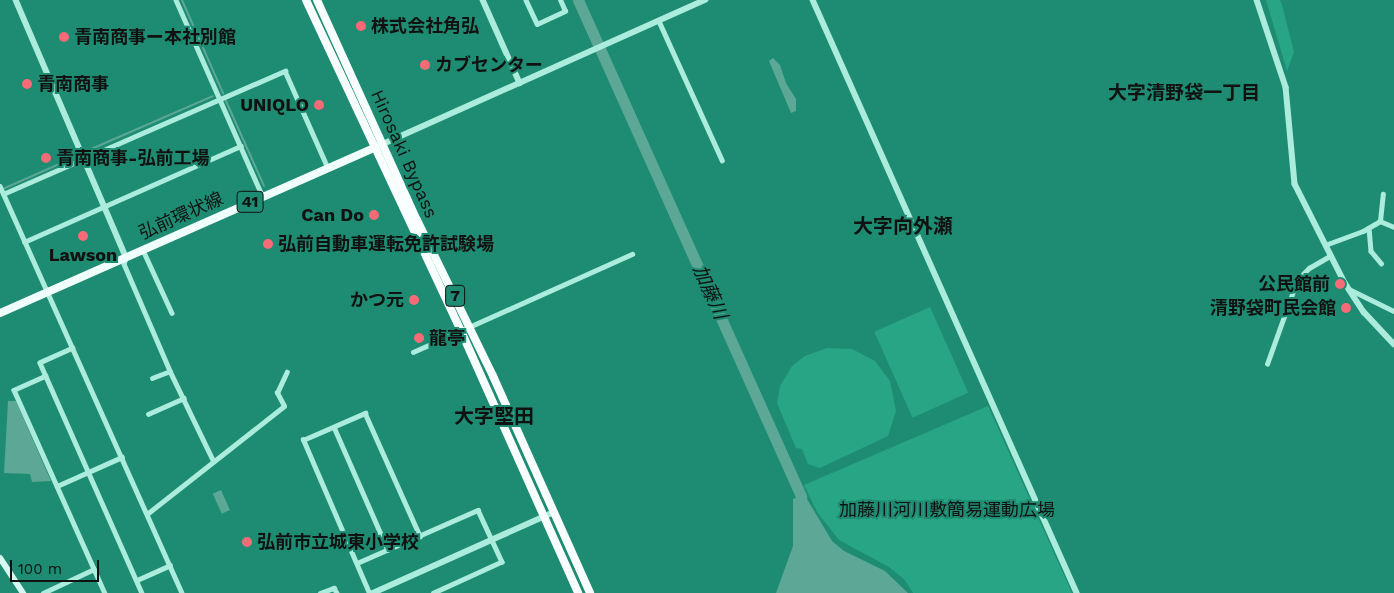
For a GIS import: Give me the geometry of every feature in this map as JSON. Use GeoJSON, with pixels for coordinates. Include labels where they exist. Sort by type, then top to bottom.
{"type":"FeatureCollection","features":[{"type":"Feature","properties":{"kind":"highway","name":"Hirosaki Bypass"},"geometry":{"type":"LineString","coordinates":[[306,0],[461,331],[578,593]]}},
{"type":"Feature","properties":{"kind":"highway","name":"Hirosaki Bypass"},"geometry":{"type":"LineString","coordinates":[[317,0],[382,144],[470,327],[590,593]]}},
{"type":"Feature","properties":{"kind":"main road","name":"弘前環状線"},"geometry":{"type":"LineString","coordinates":[[0,313],[374,148]]}},
{"type":"Feature","properties":{"kind":"main road"},"geometry":{"type":"LineString","coordinates":[[0,558],[23,593]]}},
{"type":"Feature","properties":{"kind":"street"},"geometry":{"type":"LineString","coordinates":[[16,0],[126,257],[124,264],[170,371],[213,460]]}},
{"type":"Feature","properties":{"kind":"street"},"geometry":{"type":"LineString","coordinates":[[176,0],[263,196]]}},
{"type":"Feature","properties":{"kind":"street"},"geometry":{"type":"LineString","coordinates":[[483,0],[520,83]]}},
{"type":"Feature","properties":{"kind":"street"},"geometry":{"type":"LineString","coordinates":[[526,0],[536,24],[565,11],[560,0]]}},
{"type":"Feature","properties":{"kind":"street"},"geometry":{"type":"LineString","coordinates":[[374,148],[706,0]]}},
{"type":"Feature","properties":{"kind":"street"},"geometry":{"type":"LineString","coordinates":[[813,0],[1077,593]]}},
{"type":"Feature","properties":{"kind":"street"},"geometry":{"type":"LineString","coordinates":[[1257,0],[1286,87],[1295,184],[1324,246],[1349,289],[1381,333],[1394,344]]}},
{"type":"Feature","properties":{"kind":"street"},"geometry":{"type":"LineString","coordinates":[[659,21],[722,160]]}},
{"type":"Feature","properties":{"kind":"street"},"geometry":{"type":"LineString","coordinates":[[3,194],[284,71],[328,168]]}},
{"type":"Feature","properties":{"kind":"street"},"geometry":{"type":"LineString","coordinates":[[24,242],[241,146]]}},
{"type":"Feature","properties":{"kind":"street"},"geometry":{"type":"LineString","coordinates":[[0,186],[182,593]]}},
{"type":"Feature","properties":{"kind":"street"},"geometry":{"type":"LineString","coordinates":[[1380,221],[1383,194]]}},
{"type":"Feature","properties":{"kind":"street"},"geometry":{"type":"LineString","coordinates":[[1324,246],[1369,228],[1380,221]]}},
{"type":"Feature","properties":{"kind":"street"},"geometry":{"type":"LineString","coordinates":[[1380,221],[1394,227]]}},
{"type":"Feature","properties":{"kind":"street"},"geometry":{"type":"LineString","coordinates":[[1369,228],[1371,250],[1382,263]]}},
{"type":"Feature","properties":{"kind":"street"},"geometry":{"type":"LineString","coordinates":[[142,250],[172,312]]}},
{"type":"Feature","properties":{"kind":"street"},"geometry":{"type":"LineString","coordinates":[[413,352],[632,254]]}},
{"type":"Feature","properties":{"kind":"street"},"geometry":{"type":"LineString","coordinates":[[1267,364],[1296,280],[1309,268],[1330,256]]}},
{"type":"Feature","properties":{"kind":"street"},"geometry":{"type":"LineString","coordinates":[[1349,289],[1394,311]]}},
{"type":"Feature","properties":{"kind":"street"},"geometry":{"type":"LineString","coordinates":[[73,348],[40,363],[142,593]]}},
{"type":"Feature","properties":{"kind":"street"},"geometry":{"type":"LineString","coordinates":[[152,378],[170,371]]}},
{"type":"Feature","properties":{"kind":"street"},"geometry":{"type":"LineString","coordinates":[[147,514],[213,460],[284,406],[277,393],[287,372]]}},
{"type":"Feature","properties":{"kind":"street"},"geometry":{"type":"LineString","coordinates":[[46,376],[14,390],[105,593]]}},
{"type":"Feature","properties":{"kind":"street"},"geometry":{"type":"LineString","coordinates":[[148,414],[184,398]]}},
{"type":"Feature","properties":{"kind":"street"},"geometry":{"type":"LineString","coordinates":[[420,536],[365,412],[303,440],[371,593],[554,512]]}},
{"type":"Feature","properties":{"kind":"street"},"geometry":{"type":"LineString","coordinates":[[334,427],[388,550]]}},
{"type":"Feature","properties":{"kind":"street"},"geometry":{"type":"LineString","coordinates":[[57,486],[122,457]]}},
{"type":"Feature","properties":{"kind":"street"},"geometry":{"type":"LineString","coordinates":[[357,564],[478,510],[502,562],[434,593]]}},
{"type":"Feature","properties":{"kind":"street"},"geometry":{"type":"LineString","coordinates":[[136,580],[170,565]]}},
{"type":"Feature","properties":{"kind":"street"},"geometry":{"type":"LineString","coordinates":[[43,593],[94,570]]}},
{"type":"Feature","properties":{"kind":"street"},"geometry":{"type":"LineString","coordinates":[[320,593],[334,588],[337,593]]}},
{"type":"Feature","properties":{"kind":"green space"},"geometry":{"type":"Polygon","coordinates":[[[1266,0],[1280,0],[1282,5],[1294,52],[1287,71],[1266,0]]]}},
{"type":"Feature","properties":{"kind":"green space"},"geometry":{"type":"Polygon","coordinates":[[[930,307],[968,393],[913,418],[874,332],[930,307]]]}},
{"type":"Feature","properties":{"kind":"green space"},"geometry":{"type":"Polygon","coordinates":[[[827,348],[852,349],[875,361],[890,381],[896,411],[888,436],[820,468],[808,464],[802,449],[796,448],[777,403],[780,386],[792,366],[805,356],[827,348]]]}},
{"type":"Feature","properties":{"kind":"green space","name":"加藤川河川敷簡易運動広場"},"geometry":{"type":"Polygon","coordinates":[[[988,406],[1072,593],[913,593],[904,579],[889,567],[839,540],[817,512],[804,485],[988,406]]]}},
{"type":"Feature","properties":{"kind":"water"},"geometry":{"type":"Polygon","coordinates":[[[773,58],[780,65],[786,83],[796,99],[796,111],[791,113],[769,61],[773,58]]]}},
{"type":"Feature","properties":{"kind":"water"},"geometry":{"type":"Polygon","coordinates":[[[8,401],[16,401],[51,481],[32,482],[30,474],[4,473],[8,401]]]}},
{"type":"Feature","properties":{"kind":"water"},"geometry":{"type":"Polygon","coordinates":[[[221,490],[230,510],[222,514],[213,494],[221,490]]]}},
{"type":"Feature","properties":{"kind":"water"},"geometry":{"type":"Polygon","coordinates":[[[804,494],[832,541],[844,551],[885,571],[908,593],[776,593],[793,546],[793,499],[804,494]]]}},
{"type":"Feature","properties":{"kind":"waterway"},"geometry":{"type":"LineString","coordinates":[[182,0],[223,93]]}},
{"type":"Feature","properties":{"kind":"waterway","name":"加藤川"},"geometry":{"type":"LineString","coordinates":[[578,0],[801,496],[802,510]]}},
{"type":"Feature","properties":{"kind":"waterway"},"geometry":{"type":"LineString","coordinates":[[89,150],[213,96]]}},
{"type":"Feature","properties":{"kind":"waterway"},"geometry":{"type":"LineString","coordinates":[[226,101],[264,186]]}},
{"type":"Feature","properties":{"kind":"waterway"},"geometry":{"type":"LineString","coordinates":[[5,188],[75,157]]}},
{"type":"Feature","properties":{"kind":"place","name":"株式会社角弘"},"geometry":{"type":"Point","coordinates":[361,26]}},
{"type":"Feature","properties":{"kind":"place","name":"青南商事ー本社別館"},"geometry":{"type":"Point","coordinates":[64,37]}},
{"type":"Feature","properties":{"kind":"place","name":"カブセンター"},"geometry":{"type":"Point","coordinates":[425,65]}},
{"type":"Feature","properties":{"kind":"place","name":"青南商事"},"geometry":{"type":"Point","coordinates":[27,84]}},
{"type":"Feature","properties":{"kind":"place","name":"UNIQLO"},"geometry":{"type":"Point","coordinates":[319,105]}},
{"type":"Feature","properties":{"kind":"place","name":"青南商事-弘前工場"},"geometry":{"type":"Point","coordinates":[46,158]}},
{"type":"Feature","properties":{"kind":"place","name":"Can Do"},"geometry":{"type":"Point","coordinates":[374,215]}},
{"type":"Feature","properties":{"kind":"place","name":"Lawson"},"geometry":{"type":"Point","coordinates":[83,236]}},
{"type":"Feature","properties":{"kind":"place","name":"弘前自動車運転免許試験場"},"geometry":{"type":"Point","coordinates":[268,244]}},
{"type":"Feature","properties":{"kind":"place","name":"公民館前"},"geometry":{"type":"Point","coordinates":[1340,284]}},
{"type":"Feature","properties":{"kind":"place","name":"かつ元"},"geometry":{"type":"Point","coordinates":[414,300]}},
{"type":"Feature","properties":{"kind":"place","name":"清野袋町民会館"},"geometry":{"type":"Point","coordinates":[1346,308]}},
{"type":"Feature","properties":{"kind":"place","name":"龍亭"},"geometry":{"type":"Point","coordinates":[419,338]}},
{"type":"Feature","properties":{"kind":"place","name":"弘前市立城東小学校"},"geometry":{"type":"Point","coordinates":[247,542]}},
{"type":"Feature","properties":{"kind":"district","name":"大字清野袋一丁目"},"geometry":{"type":"Point","coordinates":[1184,93]}},
{"type":"Feature","properties":{"kind":"district","name":"大字向外瀬"},"geometry":{"type":"Point","coordinates":[903,226]}},
{"type":"Feature","properties":{"kind":"district","name":"大字堅田"},"geometry":{"type":"Point","coordinates":[494,416]}}]}
